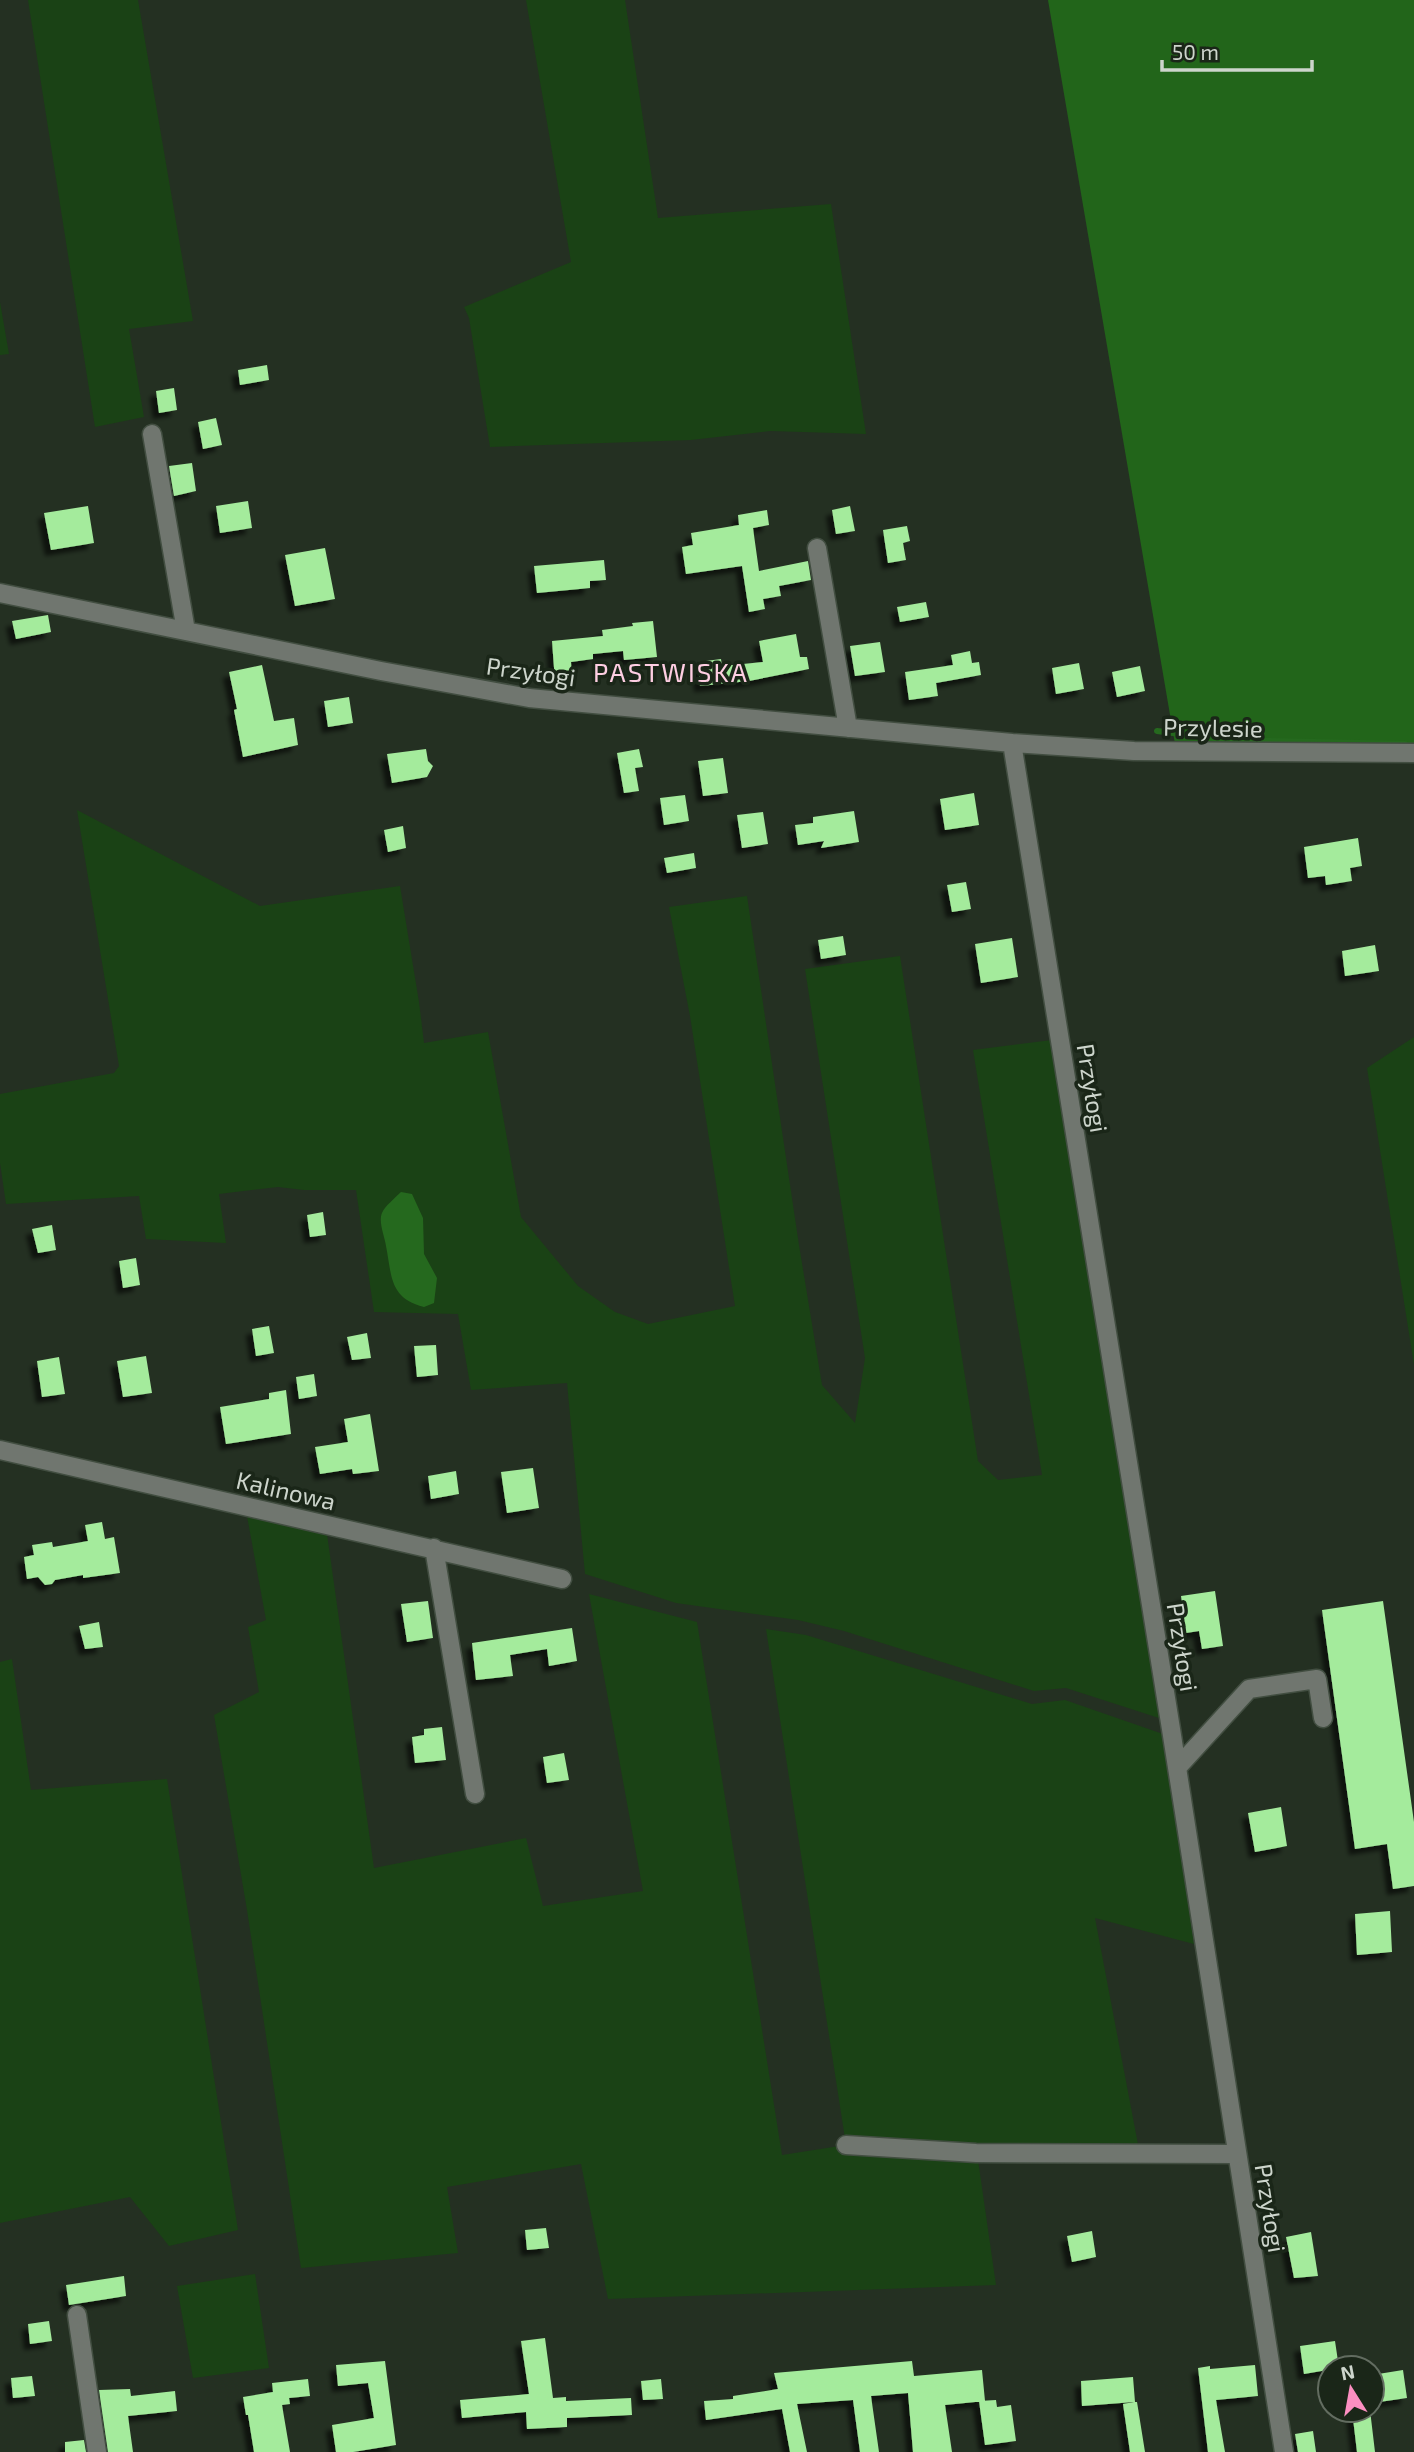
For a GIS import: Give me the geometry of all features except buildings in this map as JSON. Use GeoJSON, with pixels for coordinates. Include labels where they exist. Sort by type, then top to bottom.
{"type":"FeatureCollection","features":[{"type":"Feature","properties":{"kind":"street"},"geometry":{"type":"LineString","coordinates":[[152,434],[186,631]]}},
{"type":"Feature","properties":{"kind":"street"},"geometry":{"type":"LineString","coordinates":[[817,548],[848,728]]}},
{"type":"Feature","properties":{"kind":"street","name":"Przyłogi"},"geometry":{"type":"LineString","coordinates":[[0,593],[425,680],[529,698],[1013,743],[1284,2452]]}},
{"type":"Feature","properties":{"kind":"street","name":"Przylesie"},"geometry":{"type":"LineString","coordinates":[[1013,743],[1135,751],[1414,753]]}},
{"type":"Feature","properties":{"kind":"street","name":"Kalinowa"},"geometry":{"type":"LineString","coordinates":[[0,1450],[562,1579]]}},
{"type":"Feature","properties":{"kind":"street"},"geometry":{"type":"LineString","coordinates":[[434,1548],[475,1794]]}},
{"type":"Feature","properties":{"kind":"street"},"geometry":{"type":"LineString","coordinates":[[1177,1768],[1249,1689],[1317,1679],[1323,1718]]}},
{"type":"Feature","properties":{"kind":"street"},"geometry":{"type":"LineString","coordinates":[[846,2146],[976,2153],[1237,2154]]}},
{"type":"Feature","properties":{"kind":"street"},"geometry":{"type":"LineString","coordinates":[[77,2315],[97,2452]]}},
{"type":"Feature","properties":{"kind":"shaded area"},"geometry":{"type":"Polygon","coordinates":[[[28,0],[138,0],[193,321],[129,329],[144,417],[95,427],[28,0]]]}},
{"type":"Feature","properties":{"kind":"shaded area"},"geometry":{"type":"Polygon","coordinates":[[[526,0],[625,0],[658,218],[831,204],[866,434],[770,431],[691,440],[490,447],[469,318],[464,307],[571,262],[526,0]]]}},
{"type":"Feature","properties":{"kind":"shaded area"},"geometry":{"type":"Polygon","coordinates":[[[1048,0],[1414,0],[1414,744],[1175,744],[1048,0]]]}},
{"type":"Feature","properties":{"kind":"shaded area"},"geometry":{"type":"Polygon","coordinates":[[[0,302],[9,354],[0,355],[0,302]]]}},
{"type":"Feature","properties":{"kind":"shaded area"},"geometry":{"type":"Polygon","coordinates":[[[77,810],[260,906],[400,886],[424,1043],[488,1032],[521,1217],[578,1286],[615,1312],[648,1324],[735,1306],[690,1016],[669,907],[747,896],[822,1385],[855,1423],[865,1358],[805,969],[900,956],[978,1461],[998,1480],[1042,1475],[973,1050],[1052,1040],[1162,1719],[1066,1688],[1034,1691],[844,1631],[798,1620],[676,1603],[585,1574],[567,1383],[471,1390],[458,1314],[374,1312],[356,1190],[278,1187],[219,1194],[226,1243],[146,1239],[139,1196],[6,1204],[0,1163],[0,1094],[114,1073],[119,1066],[77,810]]]}},
{"type":"Feature","properties":{"kind":"shaded area"},"geometry":{"type":"Polygon","coordinates":[[[1414,1037],[1414,1365],[1367,1068],[1414,1037]]]}},
{"type":"Feature","properties":{"kind":"shaded area"},"geometry":{"type":"Polygon","coordinates":[[[401,1192],[412,1194],[423,1218],[424,1254],[437,1278],[434,1303],[424,1307],[404,1298],[398,1292],[381,1225],[385,1208],[401,1192]]]}},
{"type":"Feature","properties":{"kind":"shaded area"},"geometry":{"type":"Polygon","coordinates":[[[247,1516],[327,1534],[374,1868],[526,1838],[543,1906],[643,1891],[589,1594],[697,1622],[782,2155],[846,2145],[766,1629],[806,1635],[1032,1704],[1065,1700],[1163,1734],[1194,1944],[1095,1918],[1140,2155],[977,2153],[996,2285],[608,2299],[581,2164],[447,2187],[458,2253],[301,2268],[247,1910],[214,1715],[259,1692],[248,1627],[266,1620],[247,1516]]]}},
{"type":"Feature","properties":{"kind":"shaded area"},"geometry":{"type":"Polygon","coordinates":[[[12,1659],[31,1790],[167,1779],[238,2230],[169,2246],[130,2197],[0,2223],[0,1662],[12,1659]]]}},
{"type":"Feature","properties":{"kind":"shaded area"},"geometry":{"type":"Polygon","coordinates":[[[255,2274],[269,2368],[193,2378],[177,2286],[255,2274]]]}},
{"type":"Feature","properties":{"kind":"waterway"},"geometry":{"type":"LineString","coordinates":[[1157,731],[1228,740],[1405,744]]}},
{"type":"Feature","properties":{"kind":"district","name":"PASTWISKA"},"geometry":{"type":"Point","coordinates":[671,671]}}]}
